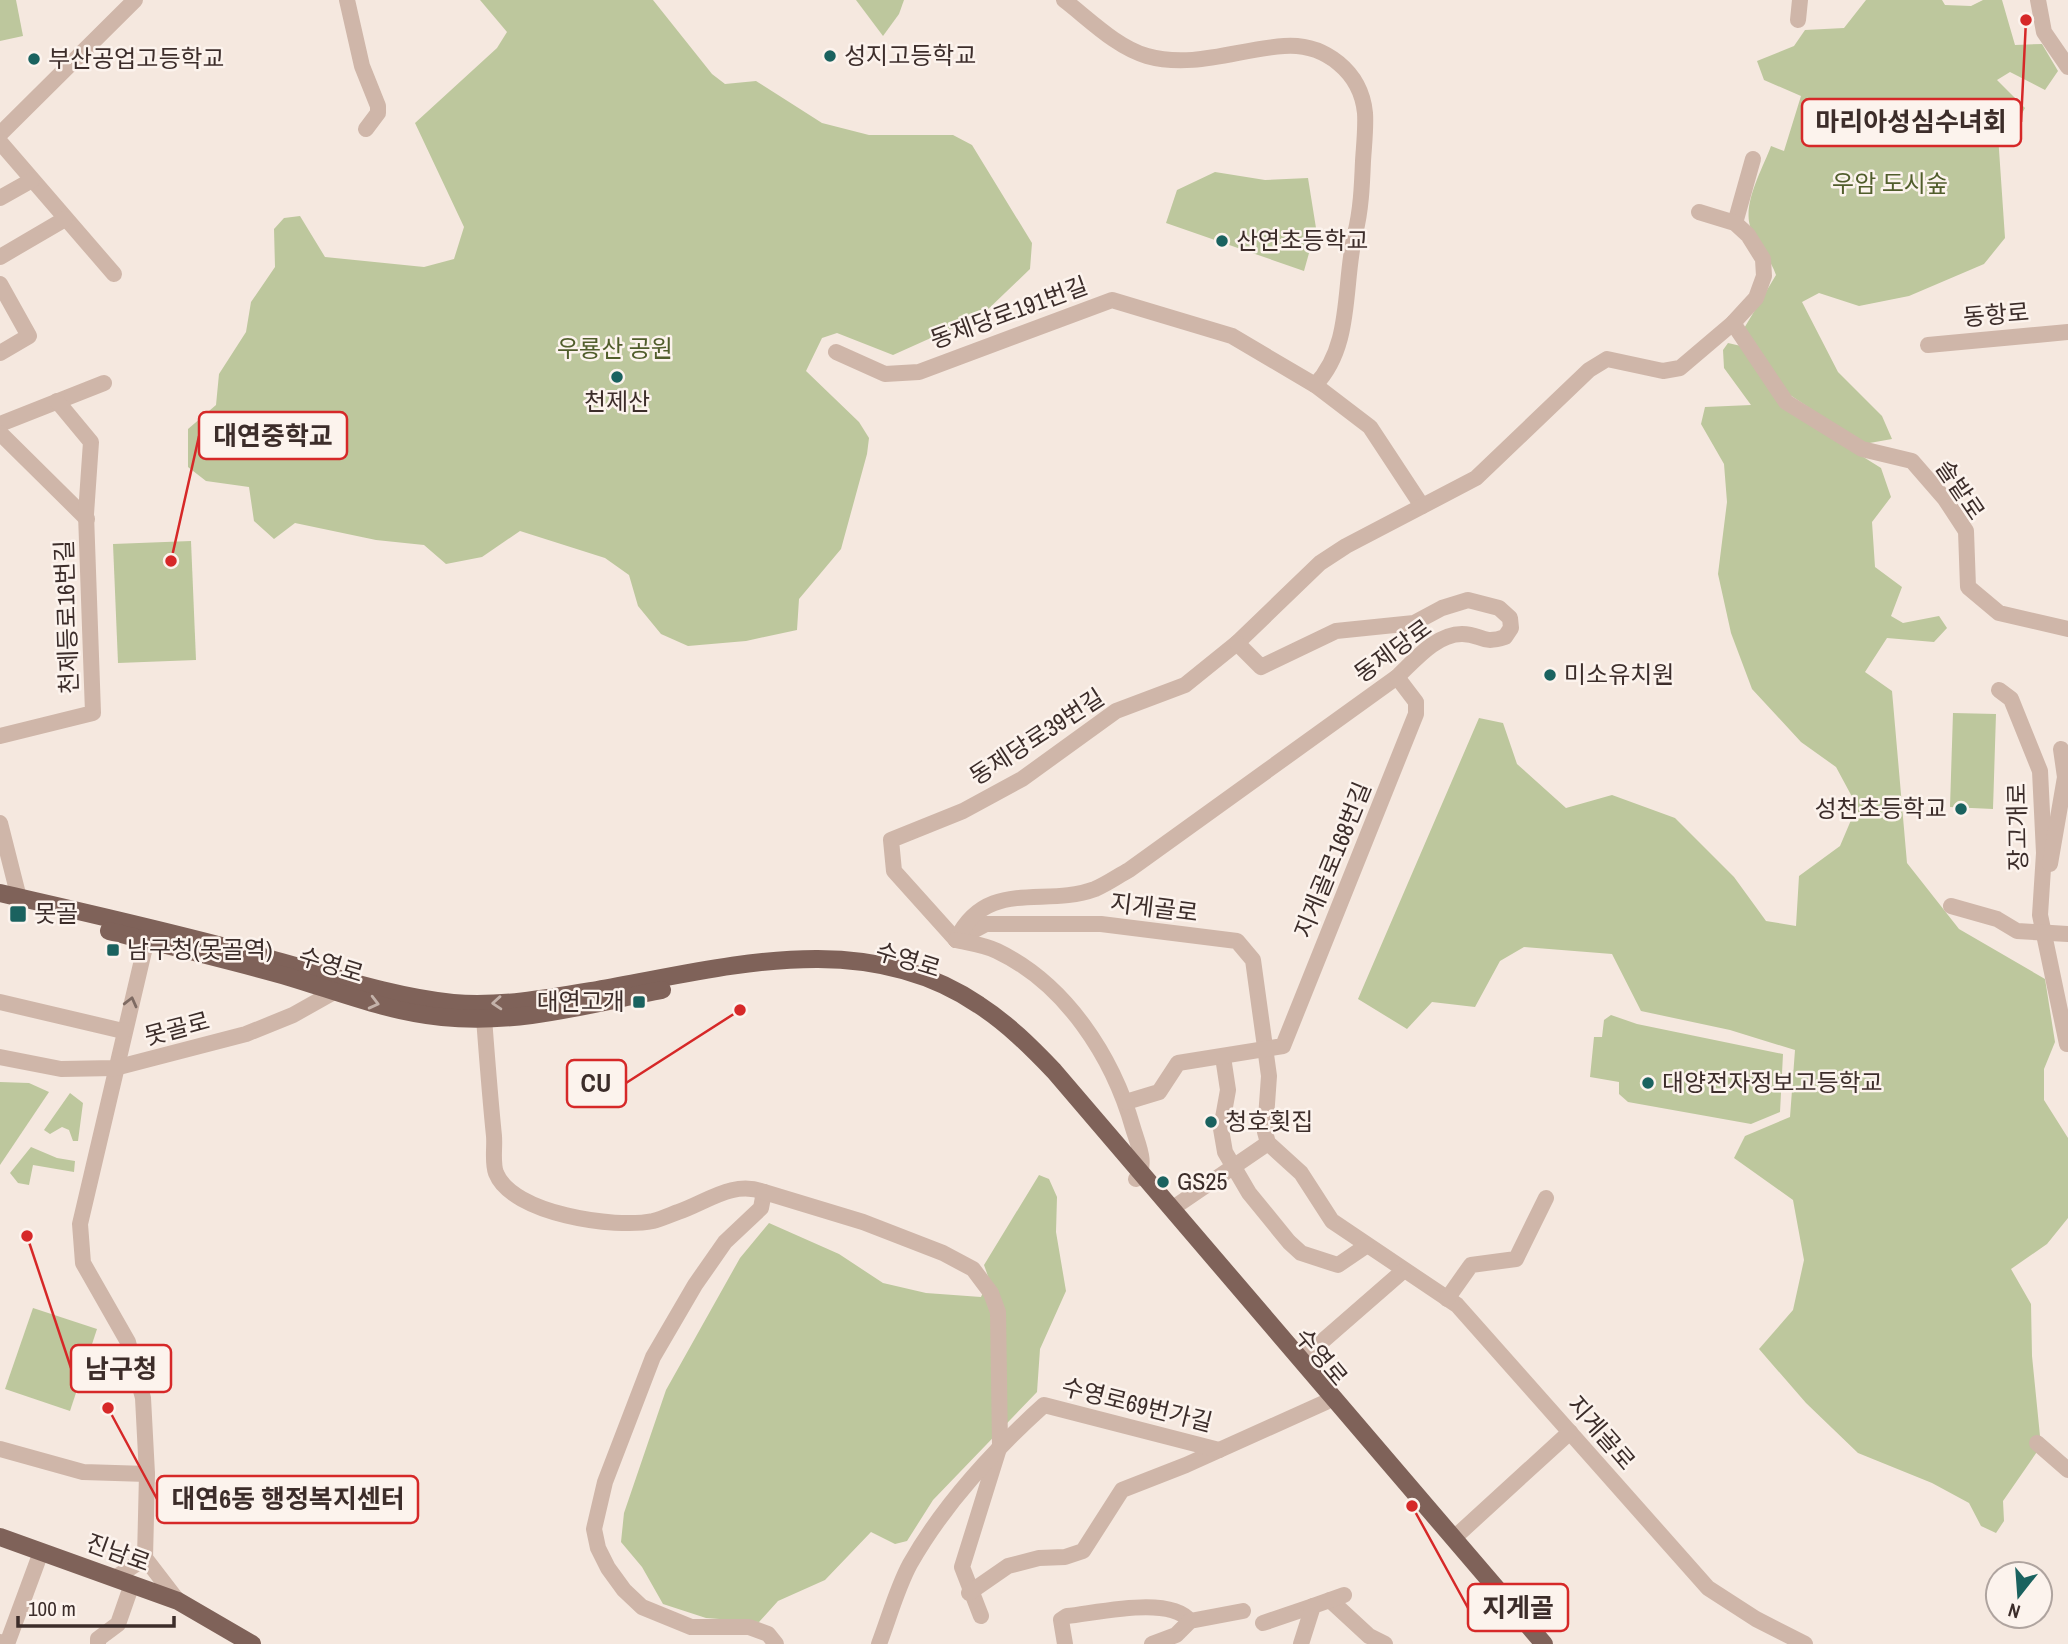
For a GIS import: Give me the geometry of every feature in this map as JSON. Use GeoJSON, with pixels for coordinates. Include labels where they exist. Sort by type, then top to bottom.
{"type":"FeatureCollection","features":[{"type":"Feature","properties":{"kind":"main road","name":"수영로"},"geometry":{"type":"LineString","coordinates":[[0,893],[148,934],[332,990],[424,1014],[484,1018],[574,1010],[653,991],[788,969],[821,967],[876,973],[948,998],[995,1029],[1030,1060],[1173,1209],[1544,1644]]}},
{"type":"Feature","properties":{"kind":"main road","name":"수영로"},"geometry":{"type":"LineString","coordinates":[[0,905],[148,934],[436,1001],[482,1004],[564,996],[800,957],[831,957],[887,965],[954,990],[995,1016],[1054,1071],[1326,1402],[1531,1644]]}},
{"type":"Feature","properties":{"kind":"main road","name":"진남로"},"geometry":{"type":"LineString","coordinates":[[0,1536],[178,1601],[252,1644]]}},
{"type":"Feature","properties":{"kind":"street"},"geometry":{"type":"LineString","coordinates":[[0,134],[135,0]]}},
{"type":"Feature","properties":{"kind":"street"},"geometry":{"type":"LineString","coordinates":[[347,0],[362,66],[379,106],[378,113],[366,129]]}},
{"type":"Feature","properties":{"kind":"street"},"geometry":{"type":"LineString","coordinates":[[1064,0],[1125,45],[1147,55],[1173,60],[1202,59],[1285,46],[1306,47],[1340,63],[1352,77],[1365,113],[1362,196],[1346,277],[1339,346],[1328,372],[1315,385]]}},
{"type":"Feature","properties":{"kind":"street"},"geometry":{"type":"LineString","coordinates":[[1798,20],[1800,0]]}},
{"type":"Feature","properties":{"kind":"street"},"geometry":{"type":"LineString","coordinates":[[2038,0],[2044,32],[2068,67]]}},
{"type":"Feature","properties":{"kind":"street"},"geometry":{"type":"LineString","coordinates":[[0,142],[114,275]]}},
{"type":"Feature","properties":{"kind":"street"},"geometry":{"type":"LineString","coordinates":[[1735,223],[1753,159]]}},
{"type":"Feature","properties":{"kind":"street"},"geometry":{"type":"LineString","coordinates":[[0,198],[32,180]]}},
{"type":"Feature","properties":{"kind":"street"},"geometry":{"type":"LineString","coordinates":[[1237,643],[1320,563],[1346,546],[1476,478],[1552,403],[1598,364],[1607,359],[1663,371],[1680,368],[1732,323],[1755,298],[1764,276],[1763,259],[1748,235],[1735,223],[1699,212]]}},
{"type":"Feature","properties":{"kind":"street"},"geometry":{"type":"LineString","coordinates":[[0,257],[65,219]]}},
{"type":"Feature","properties":{"kind":"street"},"geometry":{"type":"LineString","coordinates":[[0,284],[29,336],[0,353]]}},
{"type":"Feature","properties":{"kind":"street","name":"동제당로191번길"},"geometry":{"type":"LineString","coordinates":[[836,352],[885,374],[919,372],[1112,300],[1232,336],[1315,385],[1370,427],[1422,506]]}},
{"type":"Feature","properties":{"kind":"street","name":"솔밭로"},"geometry":{"type":"LineString","coordinates":[[1732,323],[1786,402],[1862,449],[1912,461],[1945,499],[1966,531],[1968,587],[1999,613],[2068,629]]}},
{"type":"Feature","properties":{"kind":"street","name":"동항로"},"geometry":{"type":"LineString","coordinates":[[1928,345],[2068,331]]}},
{"type":"Feature","properties":{"kind":"street"},"geometry":{"type":"LineString","coordinates":[[0,424],[104,383]]}},
{"type":"Feature","properties":{"kind":"street","name":"천제등로16번길"},"geometry":{"type":"LineString","coordinates":[[0,736],[93,713],[87,519],[91,442],[57,401]]}},
{"type":"Feature","properties":{"kind":"street","name":"천제등로16번길"},"geometry":{"type":"LineString","coordinates":[[0,433],[87,519]]}},
{"type":"Feature","properties":{"kind":"street","name":"동제당로"},"geometry":{"type":"LineString","coordinates":[[956,940],[964,923],[990,902],[1094,889],[1129,870],[1397,677],[1424,651],[1446,637],[1464,634],[1489,642],[1506,637],[1511,628],[1510,618],[1499,608],[1468,600],[1442,608],[1414,623],[1336,631],[1261,667],[1237,643]]}},
{"type":"Feature","properties":{"kind":"street","name":"동제당로39번길"},"geometry":{"type":"LineString","coordinates":[[956,940],[894,871],[891,840],[963,811],[1022,779],[1116,711],[1185,685],[1237,643]]}},
{"type":"Feature","properties":{"kind":"street","name":"지게골로168번길"},"geometry":{"type":"LineString","coordinates":[[1265,1049],[1283,1046],[1416,714],[1416,702],[1397,677]]}},
{"type":"Feature","properties":{"kind":"street","name":"장고개로"},"geometry":{"type":"LineString","coordinates":[[1999,690],[2011,699],[2040,771],[2054,866],[2040,915],[2067,1044]]}},
{"type":"Feature","properties":{"kind":"street"},"geometry":{"type":"LineString","coordinates":[[2054,866],[2064,777],[2061,749]]}},
{"type":"Feature","properties":{"kind":"street"},"geometry":{"type":"LineString","coordinates":[[0,823],[19,898]]}},
{"type":"Feature","properties":{"kind":"street"},"geometry":{"type":"LineString","coordinates":[[1951,906],[1997,919],[2017,931],[2068,933]]}},
{"type":"Feature","properties":{"kind":"street","name":"지게골로"},"geometry":{"type":"LineString","coordinates":[[956,940],[986,923],[1101,924],[1237,941],[1254,960],[1269,1076],[1265,1132],[1268,1143],[1301,1173],[1332,1221],[1457,1305],[1707,1588],[1756,1619],[1805,1644]]}},
{"type":"Feature","properties":{"kind":"street"},"geometry":{"type":"LineString","coordinates":[[148,934],[80,1224],[83,1263],[128,1342],[143,1398],[147,1474],[145,1558],[178,1601]]}},
{"type":"Feature","properties":{"kind":"street"},"geometry":{"type":"LineString","coordinates":[[956,940],[996,950],[1042,982],[1071,1009],[1101,1051],[1126,1102],[1142,1161],[1139,1176]]}},
{"type":"Feature","properties":{"kind":"street","name":"못골로"},"geometry":{"type":"LineString","coordinates":[[0,1057],[61,1069],[115,1068],[246,1034],[293,1015],[332,990],[355,984]]}},
{"type":"Feature","properties":{"kind":"street"},"geometry":{"type":"LineString","coordinates":[[0,1002],[124,1031]]}},
{"type":"Feature","properties":{"kind":"street"},"geometry":{"type":"LineString","coordinates":[[484,1018],[494,1165],[497,1176],[506,1188],[522,1199],[566,1215],[617,1223],[652,1221],[726,1191],[743,1187],[863,1222],[943,1253],[973,1269],[991,1293],[998,1312],[1000,1445],[962,1567],[969,1593],[981,1616]]}},
{"type":"Feature","properties":{"kind":"street"},"geometry":{"type":"LineString","coordinates":[[1126,1102],[1159,1092],[1178,1063],[1265,1049]]}},
{"type":"Feature","properties":{"kind":"street"},"geometry":{"type":"LineString","coordinates":[[1223,1057],[1228,1090],[1221,1129],[1225,1152],[1250,1193],[1301,1253],[1338,1265],[1366,1246]]}},
{"type":"Feature","properties":{"kind":"street"},"geometry":{"type":"LineString","coordinates":[[1173,1209],[1268,1143]]}},
{"type":"Feature","properties":{"kind":"street"},"geometry":{"type":"LineString","coordinates":[[764,1192],[761,1208],[725,1242],[695,1285],[653,1357],[606,1482],[594,1529],[598,1548],[608,1568],[624,1590],[642,1607],[691,1627],[749,1627],[768,1634],[776,1644]]}},
{"type":"Feature","properties":{"kind":"street"},"geometry":{"type":"LineString","coordinates":[[1447,1298],[1471,1265],[1516,1259],[1546,1198]]}},
{"type":"Feature","properties":{"kind":"street","name":"수영로"},"geometry":{"type":"LineString","coordinates":[[1301,1359],[1403,1271]]}},
{"type":"Feature","properties":{"kind":"street"},"geometry":{"type":"LineString","coordinates":[[969,1593],[1009,1566],[1039,1558],[1065,1557],[1083,1551],[1122,1490],[1326,1402]]}},
{"type":"Feature","properties":{"kind":"street","name":"수영로69번가길"},"geometry":{"type":"LineString","coordinates":[[879,1644],[909,1565],[954,1502],[1000,1445],[1044,1405],[1219,1450]]}},
{"type":"Feature","properties":{"kind":"street"},"geometry":{"type":"LineString","coordinates":[[1454,1538],[1570,1432]]}},
{"type":"Feature","properties":{"kind":"street"},"geometry":{"type":"LineString","coordinates":[[2037,1443],[2068,1470]]}},
{"type":"Feature","properties":{"kind":"street"},"geometry":{"type":"LineString","coordinates":[[0,1449],[83,1472],[147,1474]]}},
{"type":"Feature","properties":{"kind":"street"},"geometry":{"type":"LineString","coordinates":[[0,1642],[7,1644],[41,1552]]}},
{"type":"Feature","properties":{"kind":"street"},"geometry":{"type":"LineString","coordinates":[[98,1644],[98,1639],[118,1624],[124,1581],[145,1558]]}},
{"type":"Feature","properties":{"kind":"street"},"geometry":{"type":"LineString","coordinates":[[1263,1623],[1337,1597],[1368,1640],[1385,1644]]}},
{"type":"Feature","properties":{"kind":"street"},"geometry":{"type":"LineString","coordinates":[[1301,1644],[1313,1606]]}},
{"type":"Feature","properties":{"kind":"street"},"geometry":{"type":"LineString","coordinates":[[1065,1644],[1061,1620],[1067,1616],[1138,1607],[1166,1608],[1184,1613],[1190,1621]]}},
{"type":"Feature","properties":{"kind":"street"},"geometry":{"type":"LineString","coordinates":[[1152,1644],[1176,1635],[1190,1621],[1243,1611]]}},
{"type":"Feature","properties":{"kind":"green space"},"geometry":{"type":"Polygon","coordinates":[[[0,0],[16,0],[23,36],[0,41],[0,0]]]}},
{"type":"Feature","properties":{"kind":"green space","name":"우룡산 공원"},"geometry":{"type":"Polygon","coordinates":[[[480,0],[653,0],[712,74],[725,84],[756,81],[822,123],[869,135],[953,135],[972,145],[1032,243],[1030,269],[982,315],[893,355],[837,333],[822,338],[806,371],[859,422],[869,438],[841,549],[799,599],[797,630],[746,641],[688,646],[661,634],[638,606],[629,575],[605,558],[520,531],[482,557],[446,564],[424,545],[376,540],[295,523],[274,539],[254,521],[249,487],[206,481],[188,467],[188,429],[216,405],[219,374],[246,332],[251,302],[275,267],[274,229],[284,218],[300,216],[325,257],[424,267],[454,259],[464,227],[415,123],[497,48],[507,32],[480,0]]]}},
{"type":"Feature","properties":{"kind":"green space"},"geometry":{"type":"Polygon","coordinates":[[[856,0],[904,0],[899,14],[883,36],[856,0]]]}},
{"type":"Feature","properties":{"kind":"green space","name":"우암 도시숲"},"geometry":{"type":"Polygon","coordinates":[[[1866,0],[1942,0],[1945,5],[1971,6],[1983,0],[2002,0],[2015,45],[2042,44],[2058,71],[2045,90],[2010,72],[1997,80],[2025,108],[2020,117],[1998,135],[2005,238],[1984,264],[1909,296],[1859,306],[1819,293],[1802,302],[1838,372],[1882,416],[1892,439],[1864,444],[1790,395],[1743,330],[1776,275],[1750,226],[1751,196],[1771,146],[1784,151],[1801,96],[1764,80],[1757,61],[1794,46],[1805,30],[1844,28],[1866,0]]]}},
{"type":"Feature","properties":{"kind":"green space"},"geometry":{"type":"Polygon","coordinates":[[[1215,172],[1265,180],[1308,178],[1316,228],[1304,271],[1166,223],[1177,190],[1215,172]]]}},
{"type":"Feature","properties":{"kind":"green space"},"geometry":{"type":"Polygon","coordinates":[[[1728,343],[1741,346],[1785,408],[1881,468],[1891,497],[1872,522],[1875,567],[1902,587],[1891,616],[1903,623],[1939,616],[1947,628],[1934,642],[1887,638],[1865,672],[1892,691],[1907,863],[1959,929],[2045,979],[2055,1042],[2044,1069],[2044,1100],[2068,1138],[2068,1218],[2047,1244],[2011,1269],[2031,1304],[2032,1356],[2041,1446],[2003,1501],[2004,1521],[1996,1533],[1981,1526],[1969,1503],[1932,1483],[1858,1453],[1806,1403],[1759,1349],[1793,1310],[1804,1260],[1793,1200],[1734,1158],[1745,1136],[1790,1117],[1795,1050],[1730,1030],[1641,1011],[1612,954],[1524,947],[1500,961],[1475,1007],[1432,1002],[1407,1029],[1358,999],[1479,718],[1503,723],[1517,764],[1566,808],[1612,795],[1675,818],[1734,877],[1766,921],[1796,926],[1799,876],[1840,846],[1857,806],[1836,767],[1801,742],[1752,689],[1731,633],[1718,574],[1727,502],[1724,464],[1701,424],[1705,407],[1751,405],[1724,368],[1723,350],[1728,343]]]}},
{"type":"Feature","properties":{"kind":"green space"},"geometry":{"type":"Polygon","coordinates":[[[191,541],[196,660],[118,663],[113,544],[191,541]]]}},
{"type":"Feature","properties":{"kind":"green space"},"geometry":{"type":"Polygon","coordinates":[[[1953,713],[1996,714],[1993,809],[1950,807],[1953,713]]]}},
{"type":"Feature","properties":{"kind":"green space"},"geometry":{"type":"Polygon","coordinates":[[[1611,1015],[1637,1024],[1783,1054],[1780,1112],[1751,1124],[1628,1102],[1619,1094],[1619,1082],[1590,1077],[1594,1037],[1602,1037],[1604,1020],[1611,1015]]]}},
{"type":"Feature","properties":{"kind":"green space"},"geometry":{"type":"Polygon","coordinates":[[[0,1082],[29,1083],[49,1092],[0,1165],[0,1082]]]}},
{"type":"Feature","properties":{"kind":"green space"},"geometry":{"type":"Polygon","coordinates":[[[70,1093],[83,1103],[78,1141],[73,1141],[69,1130],[62,1127],[50,1134],[44,1130],[70,1093]]]}},
{"type":"Feature","properties":{"kind":"green space"},"geometry":{"type":"Polygon","coordinates":[[[31,1147],[57,1158],[75,1161],[74,1172],[33,1165],[29,1185],[18,1183],[10,1173],[31,1147]]]}},
{"type":"Feature","properties":{"kind":"green space"},"geometry":{"type":"Polygon","coordinates":[[[1039,1175],[1049,1179],[1057,1197],[1056,1232],[1066,1291],[1040,1349],[1037,1392],[933,1500],[907,1541],[895,1544],[871,1532],[825,1580],[778,1601],[759,1622],[706,1618],[663,1604],[642,1567],[621,1542],[624,1513],[666,1390],[740,1258],[769,1223],[839,1254],[883,1283],[926,1293],[981,1297],[989,1279],[984,1265],[1039,1175]]]}},
{"type":"Feature","properties":{"kind":"green space"},"geometry":{"type":"Polygon","coordinates":[[[33,1308],[97,1329],[70,1411],[5,1389],[33,1308]]]}},
{"type":"Feature","properties":{"kind":"place","name":"마리아성심수녀회"},"geometry":{"type":"Point","coordinates":[2026,20]}},
{"type":"Feature","properties":{"kind":"place","name":"성지고등학교"},"geometry":{"type":"Point","coordinates":[830,56]}},
{"type":"Feature","properties":{"kind":"place","name":"부산공업고등학교"},"geometry":{"type":"Point","coordinates":[34,59]}},
{"type":"Feature","properties":{"kind":"place","name":"산연초등학교"},"geometry":{"type":"Point","coordinates":[1222,241]}},
{"type":"Feature","properties":{"kind":"place","name":"천제산"},"geometry":{"type":"Point","coordinates":[617,377]}},
{"type":"Feature","properties":{"kind":"place","name":"대연중학교"},"geometry":{"type":"Point","coordinates":[171,561]}},
{"type":"Feature","properties":{"kind":"place","name":"미소유치원"},"geometry":{"type":"Point","coordinates":[1550,675]}},
{"type":"Feature","properties":{"kind":"place","name":"성천초등학교"},"geometry":{"type":"Point","coordinates":[1961,809]}},
{"type":"Feature","properties":{"kind":"place","name":"못골"},"geometry":{"type":"Point","coordinates":[18,914]}},
{"type":"Feature","properties":{"kind":"place","name":"남구청(못골역)"},"geometry":{"type":"Point","coordinates":[113,950]}},
{"type":"Feature","properties":{"kind":"place","name":"대연고개"},"geometry":{"type":"Point","coordinates":[639,1002]}},
{"type":"Feature","properties":{"kind":"place","name":"CU"},"geometry":{"type":"Point","coordinates":[740,1010]}},
{"type":"Feature","properties":{"kind":"place","name":"대양전자정보고등학교"},"geometry":{"type":"Point","coordinates":[1648,1083]}},
{"type":"Feature","properties":{"kind":"place","name":"청호횟집"},"geometry":{"type":"Point","coordinates":[1211,1122]}},
{"type":"Feature","properties":{"kind":"place","name":"GS25"},"geometry":{"type":"Point","coordinates":[1163,1182]}},
{"type":"Feature","properties":{"kind":"place","name":"남구청"},"geometry":{"type":"Point","coordinates":[27,1236]}},
{"type":"Feature","properties":{"kind":"place","name":"대연6동 행정복지센터"},"geometry":{"type":"Point","coordinates":[108,1408]}},
{"type":"Feature","properties":{"kind":"place","name":"지게골"},"geometry":{"type":"Point","coordinates":[1412,1506]}}]}
